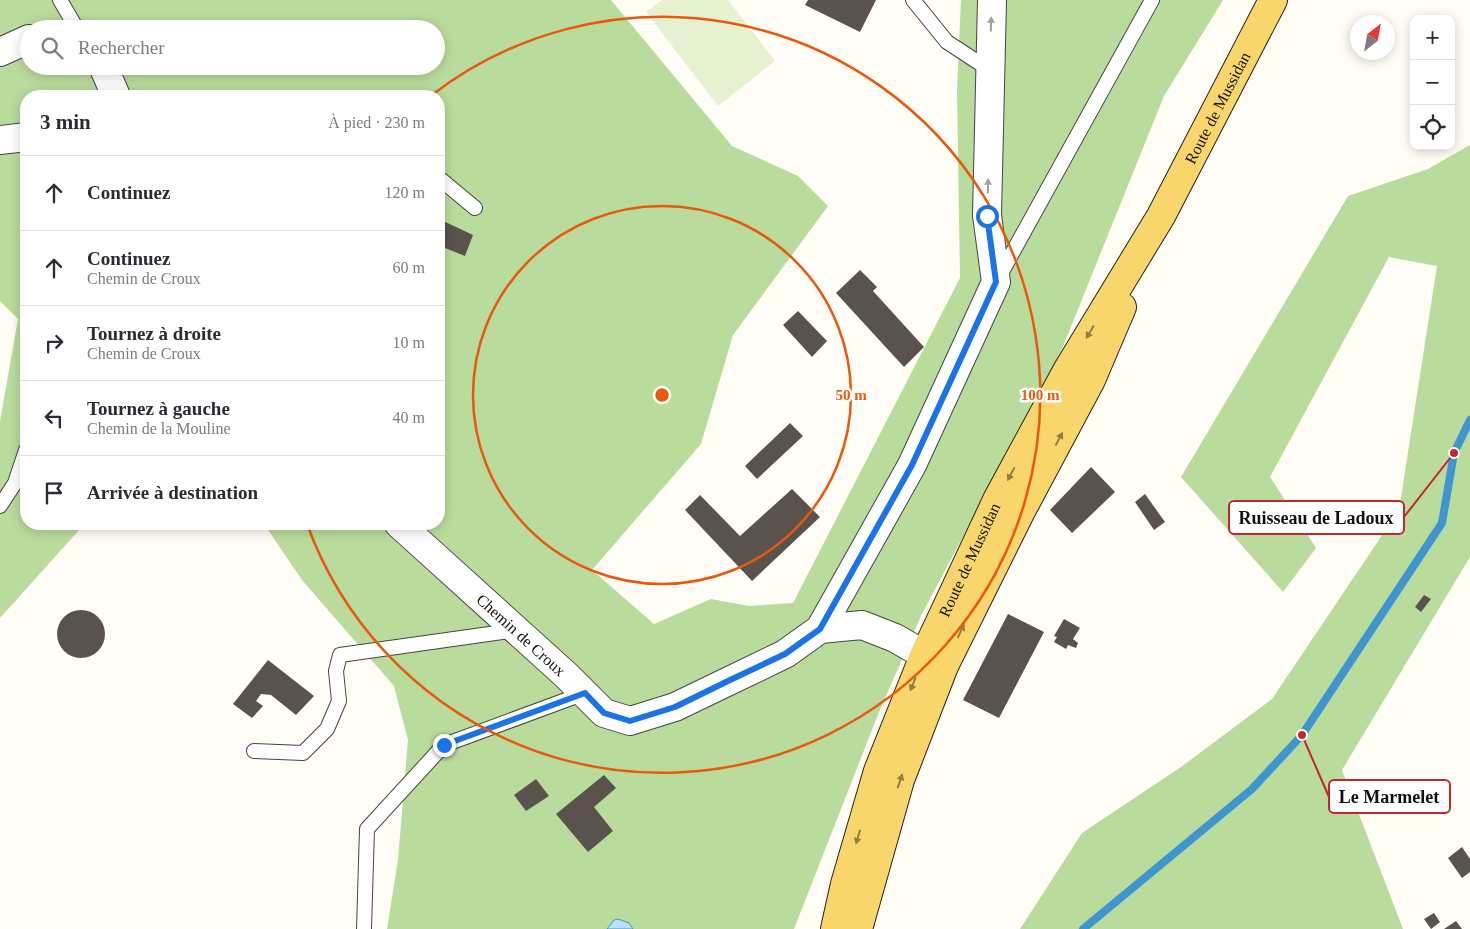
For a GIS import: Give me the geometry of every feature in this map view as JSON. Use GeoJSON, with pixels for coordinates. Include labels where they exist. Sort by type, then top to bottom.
{"type":"FeatureCollection","features":[{"type":"Feature","properties":{"kind":"main road","name":"Route de Mussidan"},"geometry":{"type":"LineString","coordinates":[[835,929],[844,884],[878,770],[934,661],[1020,513],[1091,380],[1161,216],[1273,0]]}},
{"type":"Feature","properties":{"kind":"main road","name":"Route de Mussidan"},"geometry":{"type":"LineString","coordinates":[[858,929],[934,661]]}},
{"type":"Feature","properties":{"kind":"street"},"geometry":{"type":"LineString","coordinates":[[820,629],[912,465],[996,282],[987,216],[992,0]]}},
{"type":"Feature","properties":{"kind":"street"},"geometry":{"type":"LineString","coordinates":[[0,52],[20,44]]}},
{"type":"Feature","properties":{"kind":"street"},"geometry":{"type":"LineString","coordinates":[[106,75],[112,90]]}},
{"type":"Feature","properties":{"kind":"street"},"geometry":{"type":"LineString","coordinates":[[0,140],[20,138]]}},
{"type":"Feature","properties":{"kind":"street","name":"Chemin de Croux"},"geometry":{"type":"LineString","coordinates":[[406,530],[517,630],[604,713],[630,721],[675,707],[785,654],[820,629]]}},
{"type":"Feature","properties":{"kind":"street"},"geometry":{"type":"LineString","coordinates":[[820,629],[862,625],[895,638],[934,661]]}},
{"type":"Feature","properties":{"kind":"lane"},"geometry":{"type":"LineString","coordinates":[[60,0],[72,20]]}},
{"type":"Feature","properties":{"kind":"lane"},"geometry":{"type":"LineString","coordinates":[[913,0],[947,42],[990,70]]}},
{"type":"Feature","properties":{"kind":"lane"},"geometry":{"type":"LineString","coordinates":[[996,282],[1152,0]]}},
{"type":"Feature","properties":{"kind":"lane"},"geometry":{"type":"LineString","coordinates":[[445,183],[475,208]]}},
{"type":"Feature","properties":{"kind":"lane"},"geometry":{"type":"LineString","coordinates":[[0,506],[15,483],[20,468]]}},
{"type":"Feature","properties":{"kind":"lane"},"geometry":{"type":"LineString","coordinates":[[254,751],[303,754],[327,730],[339,701],[336,671],[340,655],[517,630]]}},
{"type":"Feature","properties":{"kind":"lane"},"geometry":{"type":"LineString","coordinates":[[364,929],[367,829],[444,745],[585,693]]}},
{"type":"Feature","properties":{"kind":"green space"},"geometry":{"type":"Polygon","coordinates":[[[0,0],[611,0],[732,146],[798,176],[828,206],[733,335],[701,444],[592,570],[654,624],[711,599],[749,606],[793,603],[960,278],[957,90],[961,0],[1223,0],[1164,96],[1062,349],[921,616],[879,712],[794,929],[387,929],[398,860],[408,740],[394,686],[302,580],[268,530],[445,530],[445,90],[20,90],[20,530],[79,530],[0,618],[0,421],[18,319],[0,301],[0,0]]]}},
{"type":"Feature","properties":{"kind":"green space"},"geometry":{"type":"Polygon","coordinates":[[[662,0],[728,0],[775,61],[718,106],[646,12],[662,0]]]}},
{"type":"Feature","properties":{"kind":"green space"},"geometry":{"type":"Polygon","coordinates":[[[1470,145],[1470,557],[1342,770],[1403,929],[1020,929],[1082,833],[1181,767],[1272,699],[1399,510],[1437,266],[1389,257],[1270,477],[1316,548],[1283,592],[1181,477],[1348,196],[1428,169],[1470,145]]]}},
{"type":"Feature","properties":{"kind":"water"},"geometry":{"type":"Polygon","coordinates":[[[618,919],[629,923],[633,929],[607,929],[614,920],[618,919]]]}},
{"type":"Feature","properties":{"kind":"building"},"geometry":{"type":"Polygon","coordinates":[[[808,0],[876,0],[860,32],[805,5],[808,0]]]}},
{"type":"Feature","properties":{"kind":"building"},"geometry":{"type":"Polygon","coordinates":[[[445,222],[473,235],[465,256],[445,248],[445,222]]]}},
{"type":"Feature","properties":{"kind":"building"},"geometry":{"type":"Polygon","coordinates":[[[860,270],[877,287],[873,291],[924,347],[904,367],[836,293],[860,270]]]}},
{"type":"Feature","properties":{"kind":"building"},"geometry":{"type":"Polygon","coordinates":[[[798,311],[827,341],[812,357],[783,325],[798,311]]]}},
{"type":"Feature","properties":{"kind":"building"},"geometry":{"type":"Polygon","coordinates":[[[790,423],[803,436],[757,479],[745,466],[790,423]]]}},
{"type":"Feature","properties":{"kind":"building"},"geometry":{"type":"Polygon","coordinates":[[[1091,467],[1115,492],[1072,533],[1050,510],[1091,467]]]}},
{"type":"Feature","properties":{"kind":"building"},"geometry":{"type":"Polygon","coordinates":[[[792,489],[820,517],[752,581],[685,510],[700,495],[740,536],[792,489]]]}},
{"type":"Feature","properties":{"kind":"building"},"geometry":{"type":"Polygon","coordinates":[[[1145,494],[1165,522],[1154,530],[1135,502],[1145,494]]]}},
{"type":"Feature","properties":{"kind":"building"},"geometry":{"type":"Polygon","coordinates":[[[1424,595],[1431,599],[1421,612],[1415,607],[1424,595]]]}},
{"type":"Feature","properties":{"kind":"building"},"geometry":{"type":"Polygon","coordinates":[[[81,610],[90,612],[98,617],[103,625],[105,634],[103,643],[98,651],[90,656],[81,658],[72,656],[64,651],[59,643],[57,634],[59,625],[64,617],[72,612],[81,610]]]}},
{"type":"Feature","properties":{"kind":"building"},"geometry":{"type":"Polygon","coordinates":[[[1008,614],[1044,632],[999,718],[963,700],[1008,614]]]}},
{"type":"Feature","properties":{"kind":"building"},"geometry":{"type":"Polygon","coordinates":[[[1064,619],[1080,628],[1073,639],[1078,643],[1076,648],[1068,645],[1066,649],[1054,642],[1057,637],[1054,636],[1064,619]]]}},
{"type":"Feature","properties":{"kind":"building"},"geometry":{"type":"Polygon","coordinates":[[[268,660],[314,696],[296,715],[271,695],[261,694],[256,701],[263,706],[252,718],[233,704],[268,660]]]}},
{"type":"Feature","properties":{"kind":"building"},"geometry":{"type":"Polygon","coordinates":[[[604,775],[616,788],[594,807],[613,831],[588,852],[556,814],[604,775]]]}},
{"type":"Feature","properties":{"kind":"building"},"geometry":{"type":"Polygon","coordinates":[[[536,779],[549,796],[526,811],[514,795],[536,779]]]}},
{"type":"Feature","properties":{"kind":"building"},"geometry":{"type":"Polygon","coordinates":[[[1462,847],[1470,859],[1470,872],[1462,878],[1448,858],[1462,847]]]}},
{"type":"Feature","properties":{"kind":"building"},"geometry":{"type":"Polygon","coordinates":[[[1434,913],[1440,922],[1431,929],[1424,919],[1434,913]]]}},
{"type":"Feature","properties":{"kind":"building"},"geometry":{"type":"Polygon","coordinates":[[[1456,921],[1462,929],[1444,929],[1456,921]]]}},
{"type":"Feature","properties":{"kind":"waterway"},"geometry":{"type":"LineString","coordinates":[[1083,929],[1252,789],[1302,735],[1442,523],[1454,453],[1470,420]]}},
{"type":"Feature","properties":{"kind":"place","name":"Ruisseau de Ladoux"},"geometry":{"type":"Point","coordinates":[1454,453]}},
{"type":"Feature","properties":{"kind":"place","name":"Le Marmelet"},"geometry":{"type":"Point","coordinates":[1302,735]}},
{"type":"Feature","properties":{"kind":"route"},"geometry":{"type":"LineString","coordinates":[[444,745],[585,693],[604,713],[630,721],[675,707],[785,654],[820,629],[912,465],[996,282],[987,216]]}}]}
